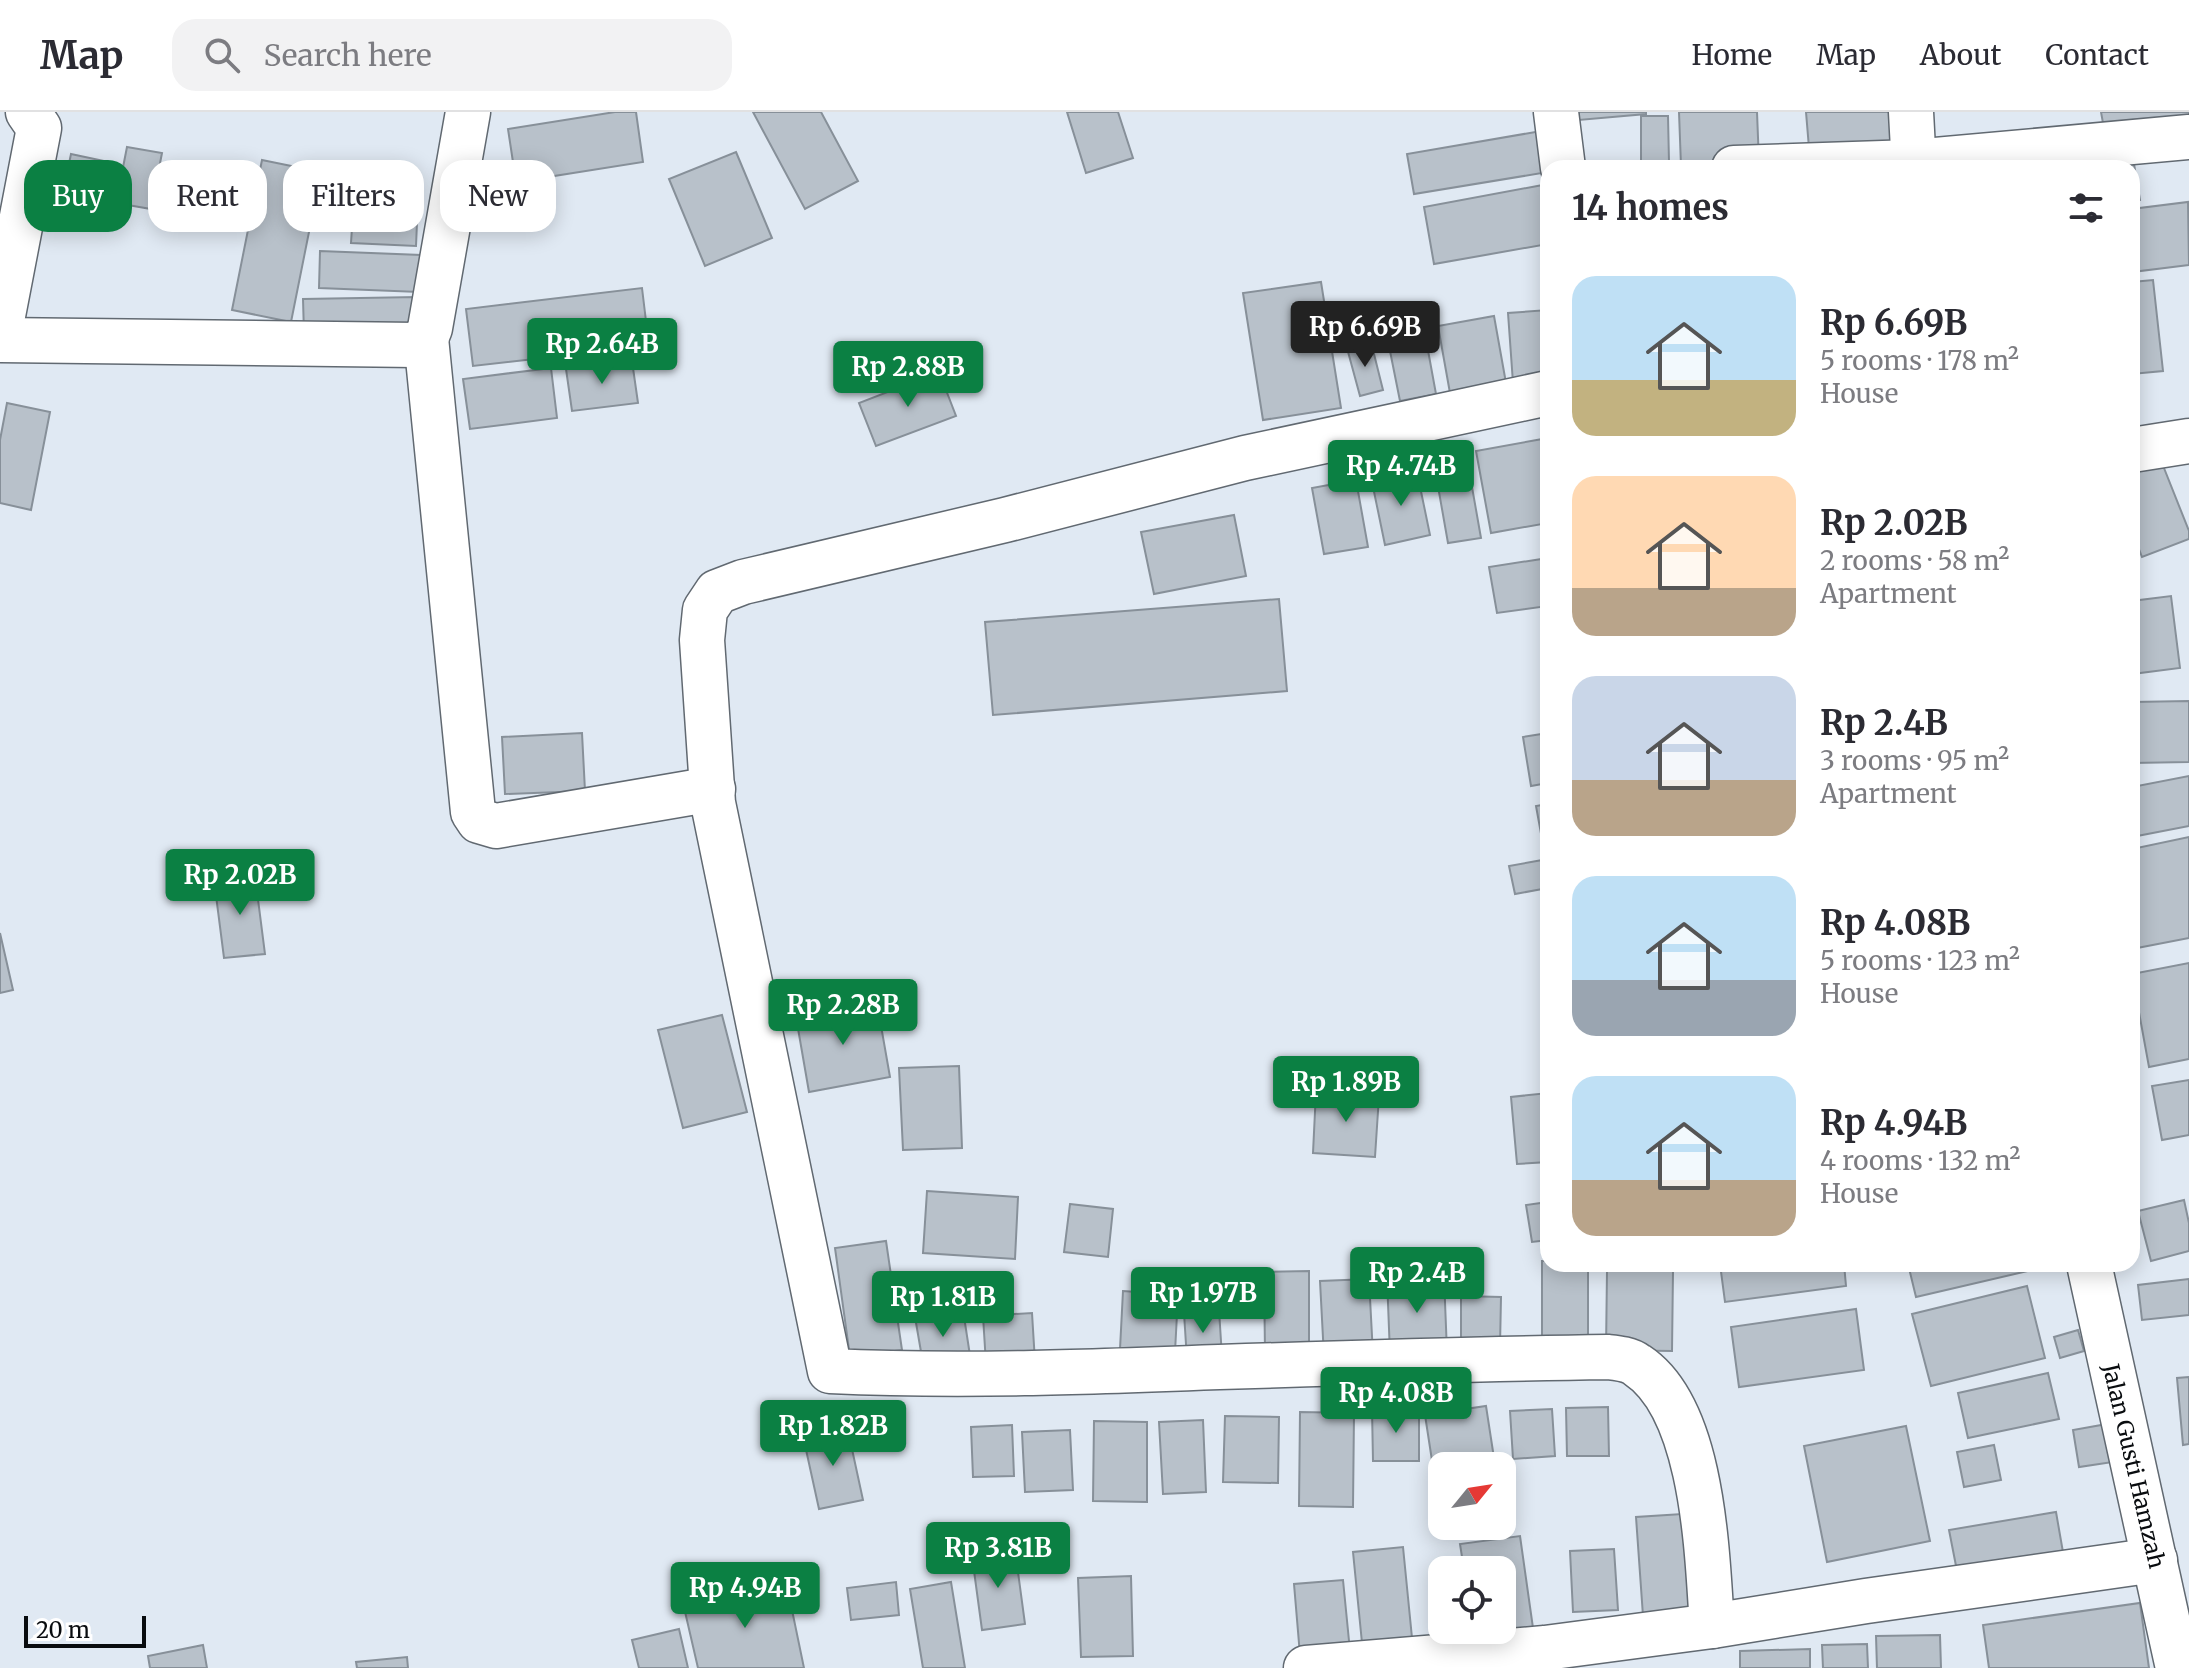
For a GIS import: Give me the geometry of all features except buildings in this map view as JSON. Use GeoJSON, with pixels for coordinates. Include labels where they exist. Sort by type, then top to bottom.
{"type":"FeatureCollection","features":[{"type":"Feature","properties":{"kind":"street"},"geometry":{"type":"LineString","coordinates":[[0,331],[39,128],[28,112]]}},
{"type":"Feature","properties":{"kind":"street"},"geometry":{"type":"LineString","coordinates":[[468,112],[426,338],[473,812],[479,821],[496,826],[713,789]]}},
{"type":"Feature","properties":{"kind":"street"},"geometry":{"type":"LineString","coordinates":[[1556,112],[1562,160]]}},
{"type":"Feature","properties":{"kind":"street"},"geometry":{"type":"LineString","coordinates":[[1911,112],[1914,160]]}},
{"type":"Feature","properties":{"kind":"street"},"geometry":{"type":"LineString","coordinates":[[1963,160],[2189,137]]}},
{"type":"Feature","properties":{"kind":"street"},"geometry":{"type":"LineString","coordinates":[[0,340],[398,346],[416,345],[426,338]]}},
{"type":"Feature","properties":{"kind":"street"},"geometry":{"type":"LineString","coordinates":[[1540,395],[1245,458],[1005,520],[743,582],[717,592],[705,610],[702,640],[713,803],[830,1371],[906,1375],[1059,1373],[1420,1361],[1624,1359],[1637,1364],[1665,1394],[1691,1454],[1703,1505],[1712,1626]]}},
{"type":"Feature","properties":{"kind":"street"},"geometry":{"type":"LineString","coordinates":[[2140,449],[2189,441]]}},
{"type":"Feature","properties":{"kind":"street","name":"Jalan Gusti Hamzah"},"geometry":{"type":"LineString","coordinates":[[2091,1272],[2178,1668]]}},
{"type":"Feature","properties":{"kind":"street"},"geometry":{"type":"LineString","coordinates":[[1306,1668],[1545,1648],[2155,1560]]}}]}
